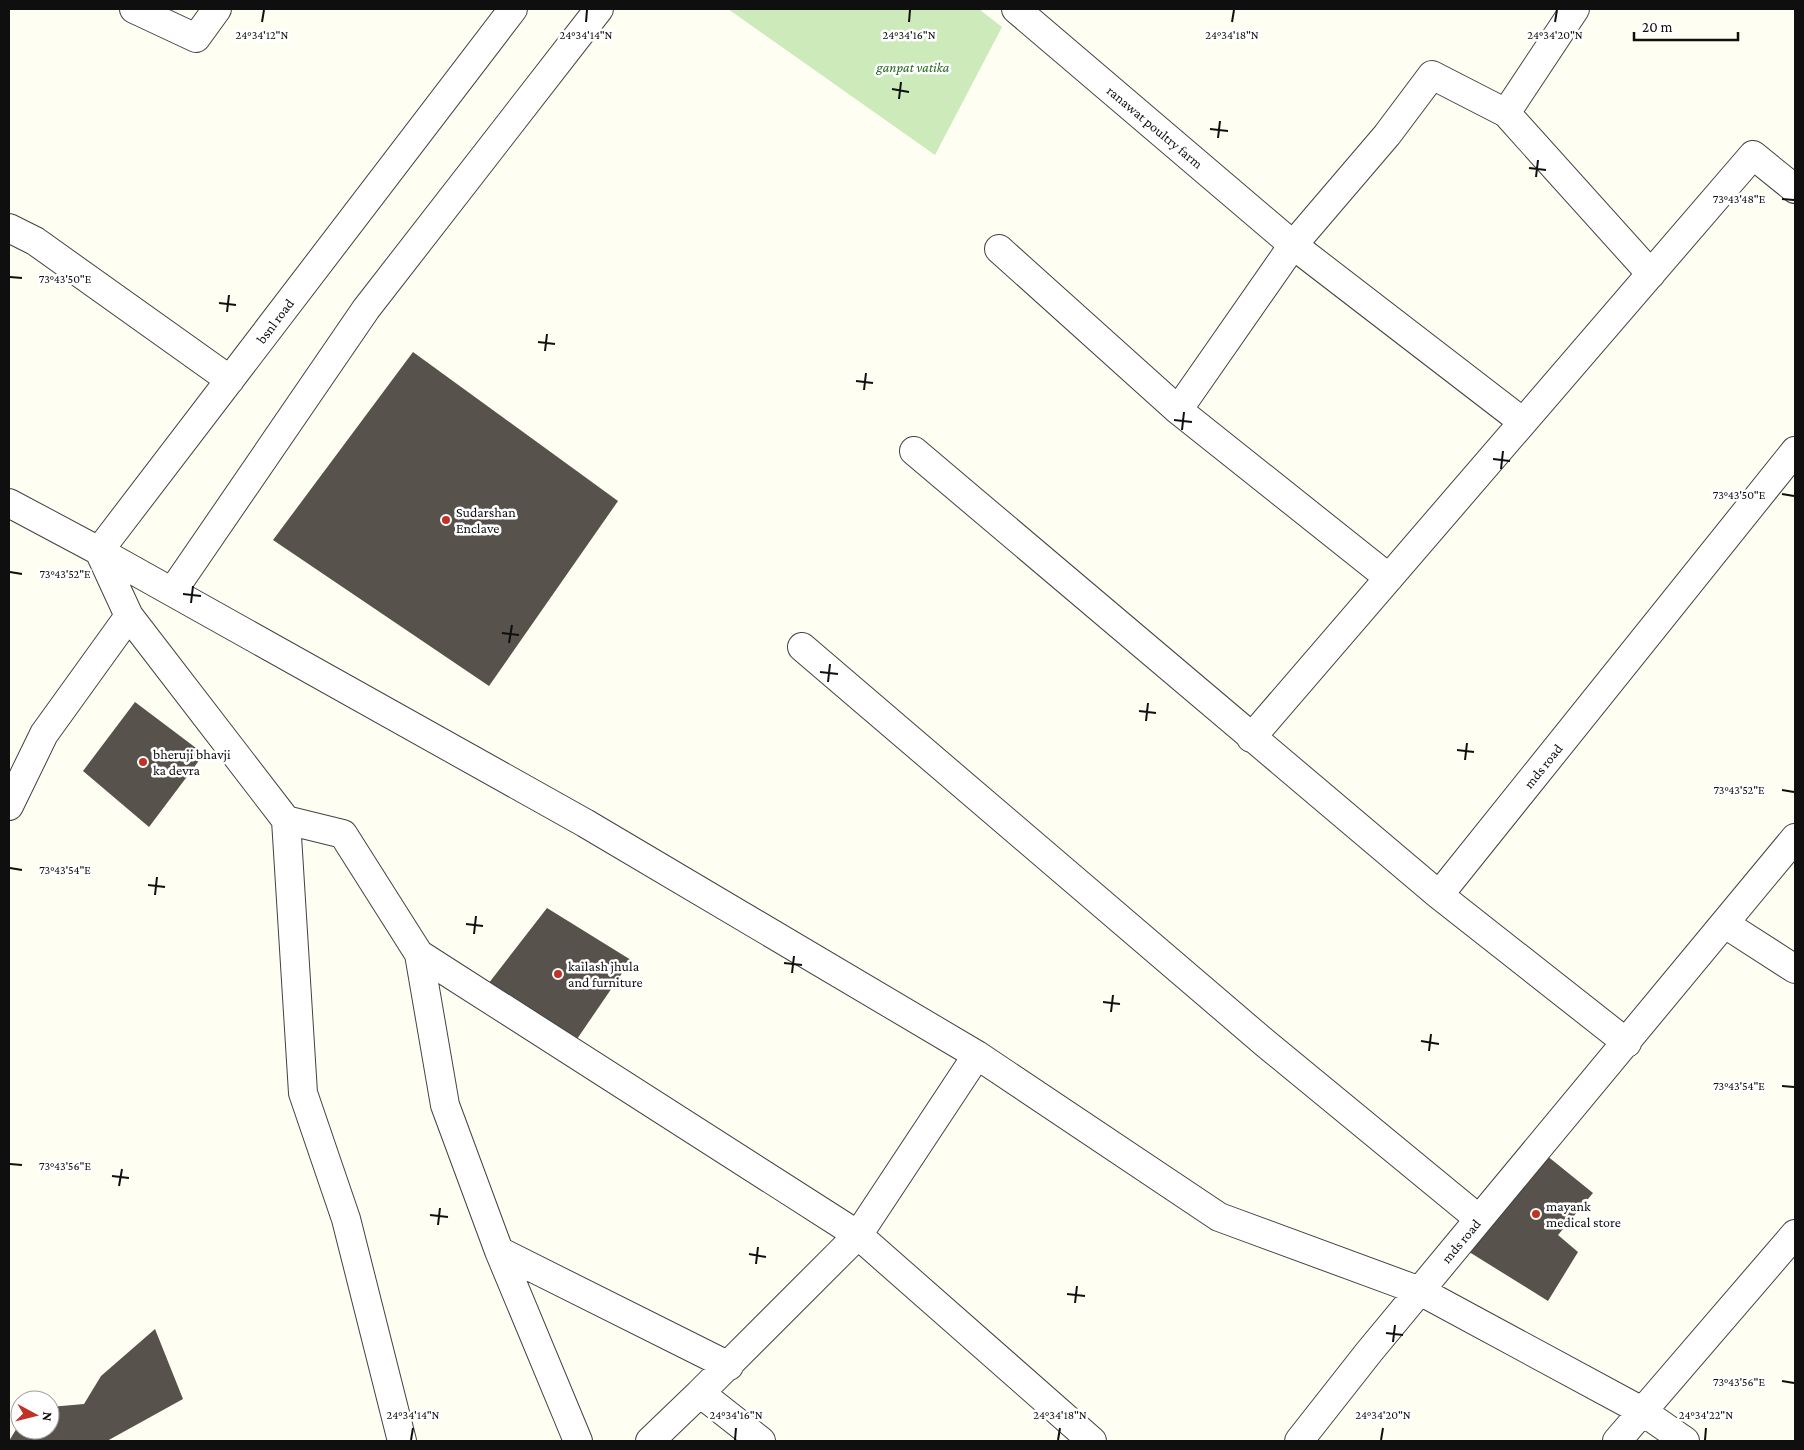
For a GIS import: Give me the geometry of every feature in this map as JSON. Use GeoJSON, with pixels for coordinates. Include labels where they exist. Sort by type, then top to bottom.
{"type":"FeatureCollection","features":[{"type":"Feature","properties":{"kind":"street"},"geometry":{"type":"LineString","coordinates":[[134,9],[196,38],[217,9]]}},
{"type":"Feature","properties":{"kind":"street","name":"bsnl road"},"geometry":{"type":"LineString","coordinates":[[99,551],[513,9]]}},
{"type":"Feature","properties":{"kind":"street"},"geometry":{"type":"LineString","coordinates":[[172,592],[366,309],[599,9]]}},
{"type":"Feature","properties":{"kind":"street","name":"ranawat poultry farm"},"geometry":{"type":"LineString","coordinates":[[1016,9],[1293,245],[1523,422]]}},
{"type":"Feature","properties":{"kind":"street"},"geometry":{"type":"LineString","coordinates":[[1506,113],[1575,9]]}},
{"type":"Feature","properties":{"kind":"street"},"geometry":{"type":"LineString","coordinates":[[1178,410],[1293,245],[1387,135],[1432,75],[1506,113],[1651,274]]}},
{"type":"Feature","properties":{"kind":"street"},"geometry":{"type":"LineString","coordinates":[[1251,738],[1753,155],[1795,189]]}},
{"type":"Feature","properties":{"kind":"street"},"geometry":{"type":"LineString","coordinates":[[9,228],[35,241],[230,380]]}},
{"type":"Feature","properties":{"kind":"street"},"geometry":{"type":"LineString","coordinates":[[999,249],[1178,410],[1389,578]]}},
{"type":"Feature","properties":{"kind":"street"},"geometry":{"type":"LineString","coordinates":[[914,451],[1251,738],[1439,895],[1626,1043]]}},
{"type":"Feature","properties":{"kind":"street","name":"mds road"},"geometry":{"type":"LineString","coordinates":[[1439,895],[1795,451]]}},
{"type":"Feature","properties":{"kind":"street"},"geometry":{"type":"LineString","coordinates":[[9,503],[99,551],[585,823],[978,1055],[1219,1217],[1420,1291],[1642,1411],[1685,1441]]}},
{"type":"Feature","properties":{"kind":"street"},"geometry":{"type":"LineString","coordinates":[[99,551],[129,616],[286,820],[303,1093],[346,1219],[402,1441]]}},
{"type":"Feature","properties":{"kind":"street"},"geometry":{"type":"LineString","coordinates":[[9,806],[44,734],[129,616]]}},
{"type":"Feature","properties":{"kind":"street"},"geometry":{"type":"LineString","coordinates":[[802,647],[1265,1042],[1479,1220]]}},
{"type":"Feature","properties":{"kind":"street"},"geometry":{"type":"LineString","coordinates":[[286,820],[343,834],[419,954],[445,1105],[500,1251],[578,1441]]}},
{"type":"Feature","properties":{"kind":"street","name":"mds road"},"geometry":{"type":"LineString","coordinates":[[1299,1441],[1420,1291],[1795,838]]}},
{"type":"Feature","properties":{"kind":"street"},"geometry":{"type":"LineString","coordinates":[[1725,924],[1795,969]]}},
{"type":"Feature","properties":{"kind":"street"},"geometry":{"type":"LineString","coordinates":[[419,954],[858,1235],[1092,1441]]}},
{"type":"Feature","properties":{"kind":"street"},"geometry":{"type":"LineString","coordinates":[[650,1441],[729,1366],[858,1235],[978,1055]]}},
{"type":"Feature","properties":{"kind":"street"},"geometry":{"type":"LineString","coordinates":[[1617,1441],[1795,1234]]}},
{"type":"Feature","properties":{"kind":"street"},"geometry":{"type":"LineString","coordinates":[[500,1251],[729,1366]]}},
{"type":"Feature","properties":{"kind":"street"},"geometry":{"type":"LineString","coordinates":[[700,1393],[761,1441]]}},
{"type":"Feature","properties":{"kind":"green space","name":"ganpat vatika"},"geometry":{"type":"Polygon","coordinates":[[[728,9],[979,9],[1002,27],[935,155],[728,9]]]}},
{"type":"Feature","properties":{"kind":"building","name":"Sudarshan Enclave"},"geometry":{"type":"Polygon","coordinates":[[[413,352],[618,501],[489,686],[273,540],[413,352]]]}},
{"type":"Feature","properties":{"kind":"building","name":"bheruji bhavji ka devra"},"geometry":{"type":"Polygon","coordinates":[[[135,702],[204,754],[149,827],[83,771],[135,702]]]}},
{"type":"Feature","properties":{"kind":"building","name":"kailash jhula and furniture"},"geometry":{"type":"Polygon","coordinates":[[[547,908],[631,960],[575,1042],[485,988],[547,908]]]}},
{"type":"Feature","properties":{"kind":"building","name":"mayank medical store"},"geometry":{"type":"Polygon","coordinates":[[[1546,1155],[1593,1193],[1558,1235],[1578,1252],[1548,1301],[1466,1250],[1546,1155]]]}},
{"type":"Feature","properties":{"kind":"building"},"geometry":{"type":"Polygon","coordinates":[[[155,1329],[183,1399],[107,1441],[9,1441],[10,1439],[60,1440],[60,1406],[84,1404],[101,1376],[155,1329]]]}},
{"type":"Feature","properties":{"kind":"place","name":"Sudarshan Enclave"},"geometry":{"type":"Point","coordinates":[446,520]}},
{"type":"Feature","properties":{"kind":"place","name":"bheruji bhavji ka devra"},"geometry":{"type":"Point","coordinates":[143,762]}},
{"type":"Feature","properties":{"kind":"place","name":"kailash jhula and furniture"},"geometry":{"type":"Point","coordinates":[558,974]}},
{"type":"Feature","properties":{"kind":"place","name":"mayank medical store"},"geometry":{"type":"Point","coordinates":[1536,1214]}}]}
